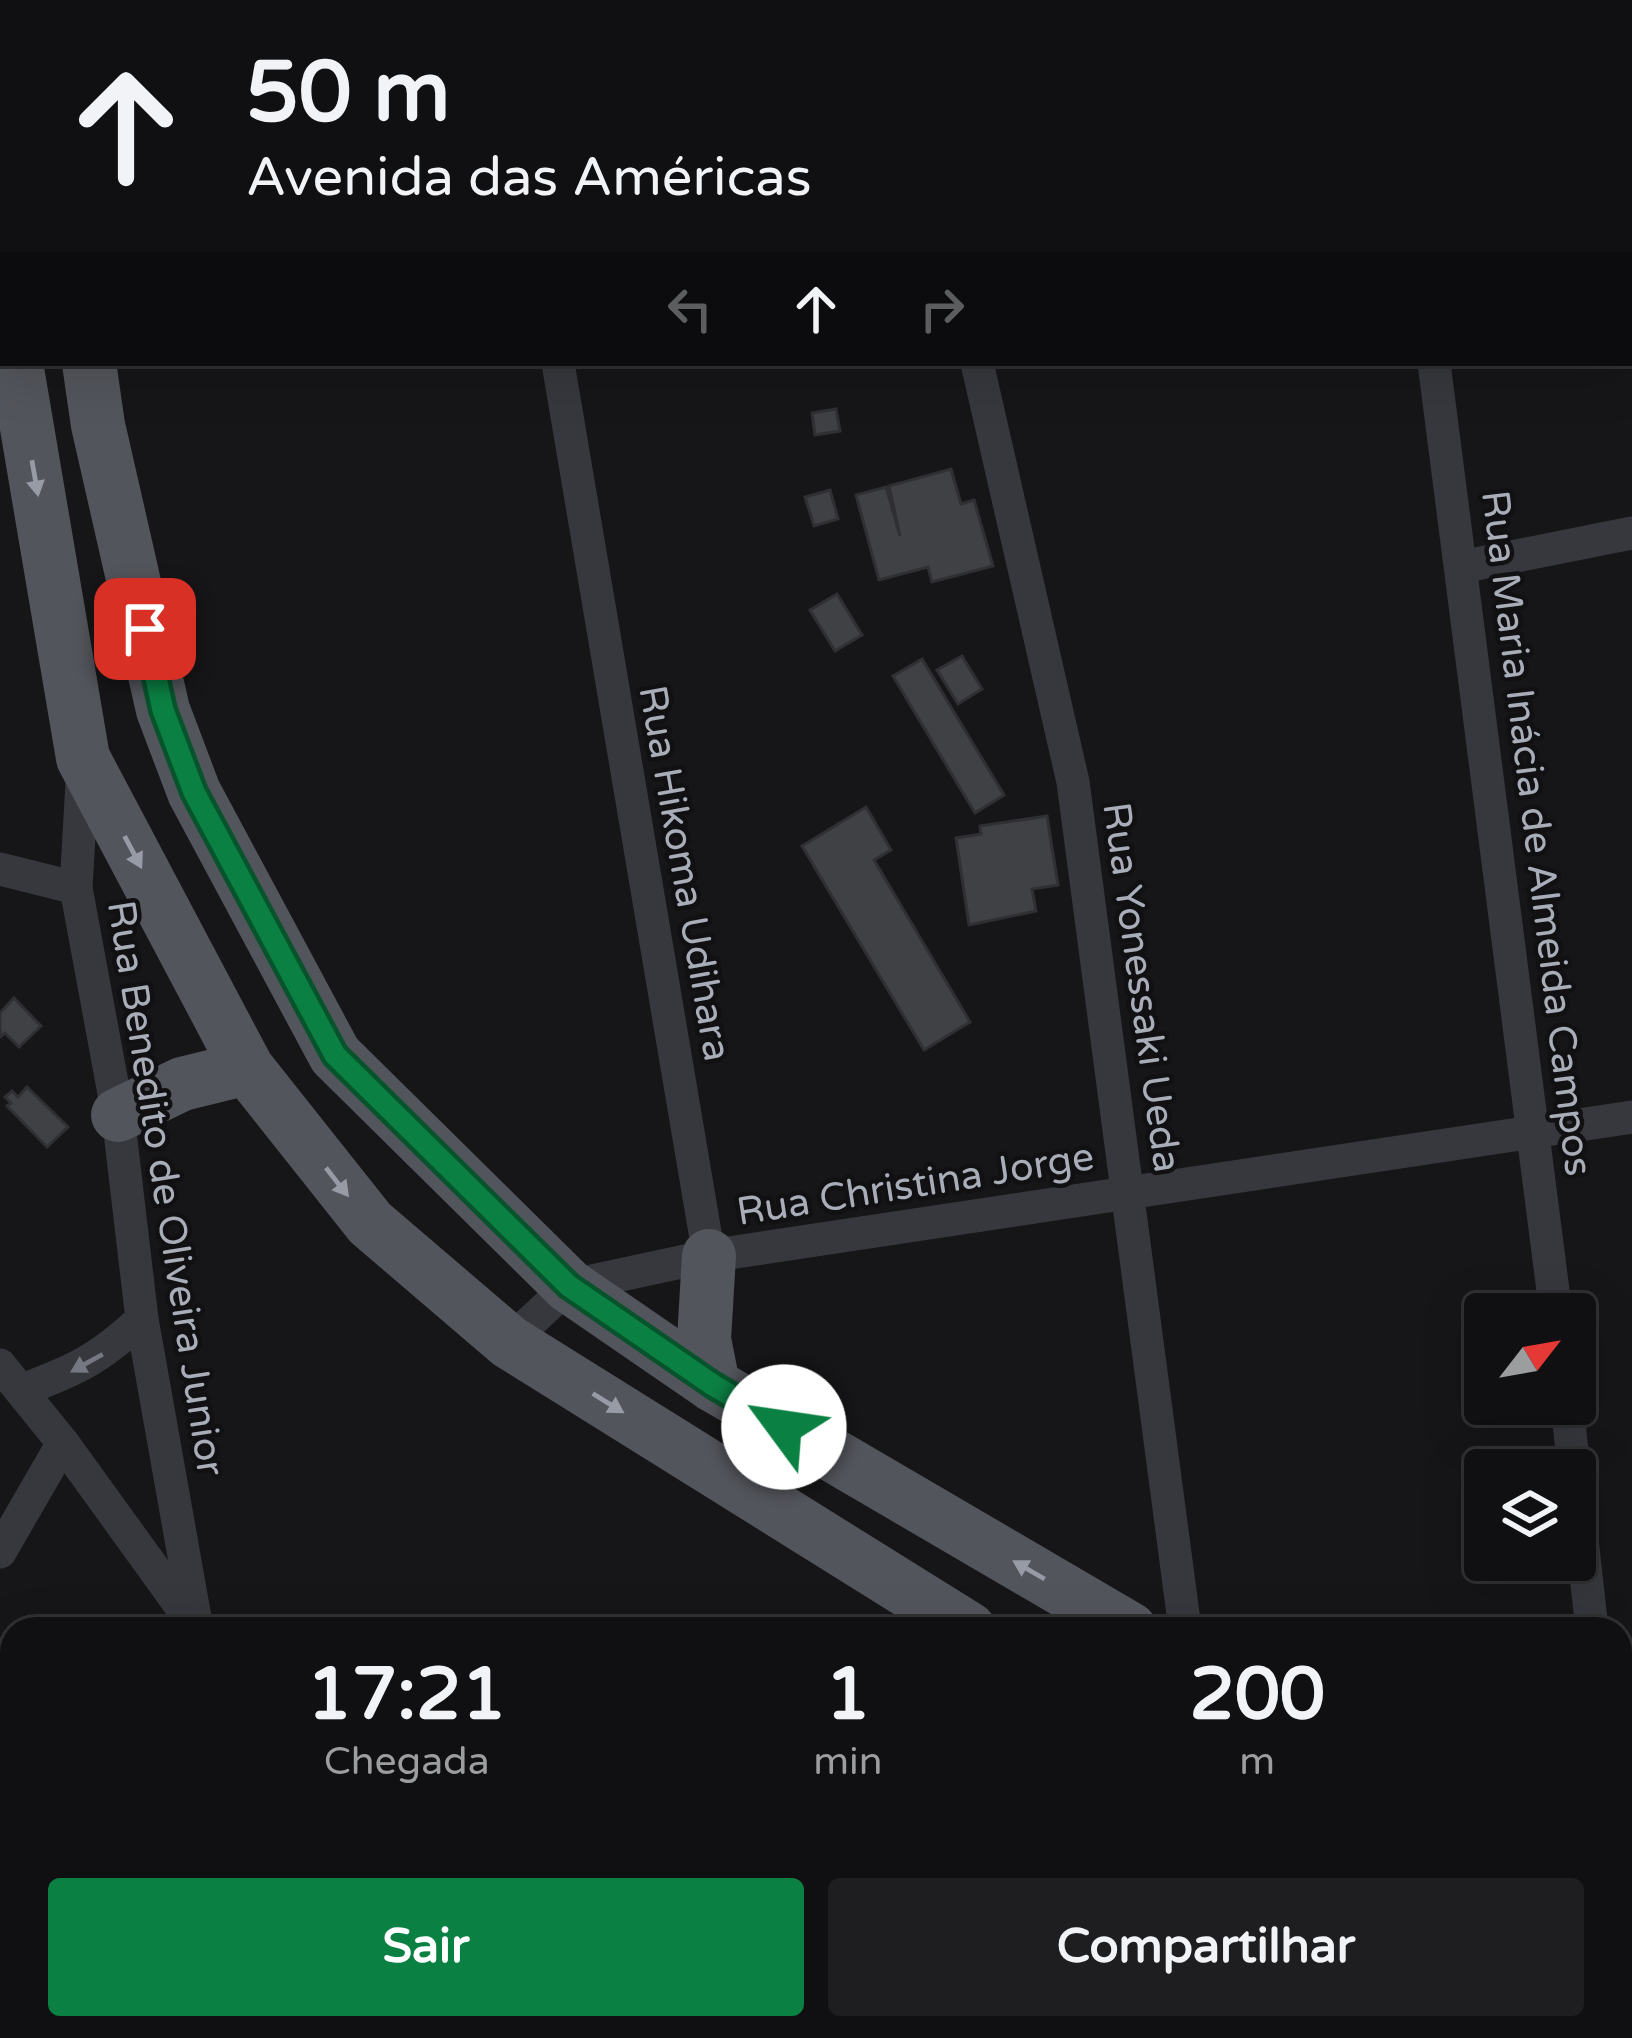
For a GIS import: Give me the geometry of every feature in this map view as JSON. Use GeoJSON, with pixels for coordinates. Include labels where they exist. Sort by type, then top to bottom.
{"type":"FeatureCollection","features":[{"type":"Feature","properties":{"kind":"main road"},"geometry":{"type":"LineString","coordinates":[[17,366],[83,758],[247,1068],[370,1223],[508,1342],[950,1617]]}},
{"type":"Feature","properties":{"kind":"main road"},"geometry":{"type":"LineString","coordinates":[[88,366],[163,710],[194,792],[335,1055],[569,1286],[713,1385],[1109,1617]]}},
{"type":"Feature","properties":{"kind":"main road"},"geometry":{"type":"LineString","coordinates":[[118,1115],[182,1084],[247,1068]]}},
{"type":"Feature","properties":{"kind":"main road"},"geometry":{"type":"LineString","coordinates":[[709,1256],[704,1339],[713,1385]]}},
{"type":"Feature","properties":{"kind":"street","name":"Rua Hikoma Udihara"},"geometry":{"type":"LineString","coordinates":[[559,366],[709,1256]]}},
{"type":"Feature","properties":{"kind":"street","name":"Rua Yonessaki Ueda"},"geometry":{"type":"LineString","coordinates":[[978,366],[1073,782],[1183,1617]]}},
{"type":"Feature","properties":{"kind":"street","name":"Rua Maria Inácia de Almeida Campos"},"geometry":{"type":"LineString","coordinates":[[1434,366],[1554,1293]]}},
{"type":"Feature","properties":{"kind":"street"},"geometry":{"type":"LineString","coordinates":[[1461,567],[1632,532]]}},
{"type":"Feature","properties":{"kind":"street","name":"Rua Benedito de Oliveira Junior"},"geometry":{"type":"LineString","coordinates":[[83,758],[76,888],[118,1115],[142,1319],[195,1617]]}},
{"type":"Feature","properties":{"kind":"street"},"geometry":{"type":"LineString","coordinates":[[0,869],[76,888]]}},
{"type":"Feature","properties":{"kind":"street","name":"Rua Christina Jorge"},"geometry":{"type":"LineString","coordinates":[[709,1256],[1632,1117]]}},
{"type":"Feature","properties":{"kind":"street"},"geometry":{"type":"LineString","coordinates":[[508,1342],[569,1286],[709,1256]]}},
{"type":"Feature","properties":{"kind":"street"},"geometry":{"type":"LineString","coordinates":[[11,1378],[80,1369],[142,1319]]}},
{"type":"Feature","properties":{"kind":"street"},"geometry":{"type":"LineString","coordinates":[[11,1378],[188,1617]]}},
{"type":"Feature","properties":{"kind":"street"},"geometry":{"type":"LineString","coordinates":[[0,1552],[62,1443]]}},
{"type":"Feature","properties":{"kind":"street"},"geometry":{"type":"LineString","coordinates":[[1587,1581],[1591,1617]]}},
{"type":"Feature","properties":{"kind":"building"},"geometry":{"type":"Polygon","coordinates":[[[836,409],[840,431],[815,435],[812,413],[836,409]]]}},
{"type":"Feature","properties":{"kind":"building"},"geometry":{"type":"Polygon","coordinates":[[[951,469],[961,504],[974,500],[993,566],[932,582],[928,567],[879,580],[856,495],[886,487],[900,536],[889,486],[951,469]]]}},
{"type":"Feature","properties":{"kind":"building"},"geometry":{"type":"Polygon","coordinates":[[[830,490],[838,519],[814,526],[805,497],[830,490]]]}},
{"type":"Feature","properties":{"kind":"building"},"geometry":{"type":"Polygon","coordinates":[[[837,594],[862,635],[835,651],[810,610],[837,594]]]}},
{"type":"Feature","properties":{"kind":"building"},"geometry":{"type":"Polygon","coordinates":[[[962,656],[982,689],[958,704],[937,670],[962,656]]]}},
{"type":"Feature","properties":{"kind":"building"},"geometry":{"type":"Polygon","coordinates":[[[922,659],[1004,795],[975,813],[893,676],[922,659]]]}},
{"type":"Feature","properties":{"kind":"building"},"geometry":{"type":"Polygon","coordinates":[[[866,807],[891,850],[874,860],[970,1022],[924,1050],[802,846],[866,807]]]}},
{"type":"Feature","properties":{"kind":"building"},"geometry":{"type":"Polygon","coordinates":[[[1047,816],[1058,885],[1032,889],[1036,911],[969,925],[956,838],[981,834],[980,826],[1047,816]]]}},
{"type":"Feature","properties":{"kind":"building"},"geometry":{"type":"Polygon","coordinates":[[[14,998],[41,1026],[19,1047],[5,1033],[0,1037],[0,1013],[14,998]]]}},
{"type":"Feature","properties":{"kind":"building"},"geometry":{"type":"Polygon","coordinates":[[[27,1087],[68,1127],[47,1147],[7,1106],[11,1103],[5,1097],[12,1091],[18,1097],[27,1087]]]}},
{"type":"Feature","properties":{"kind":"route"},"geometry":{"type":"LineString","coordinates":[[145,629],[163,710],[194,792],[335,1055],[569,1286],[713,1385],[784,1427]]}}]}
